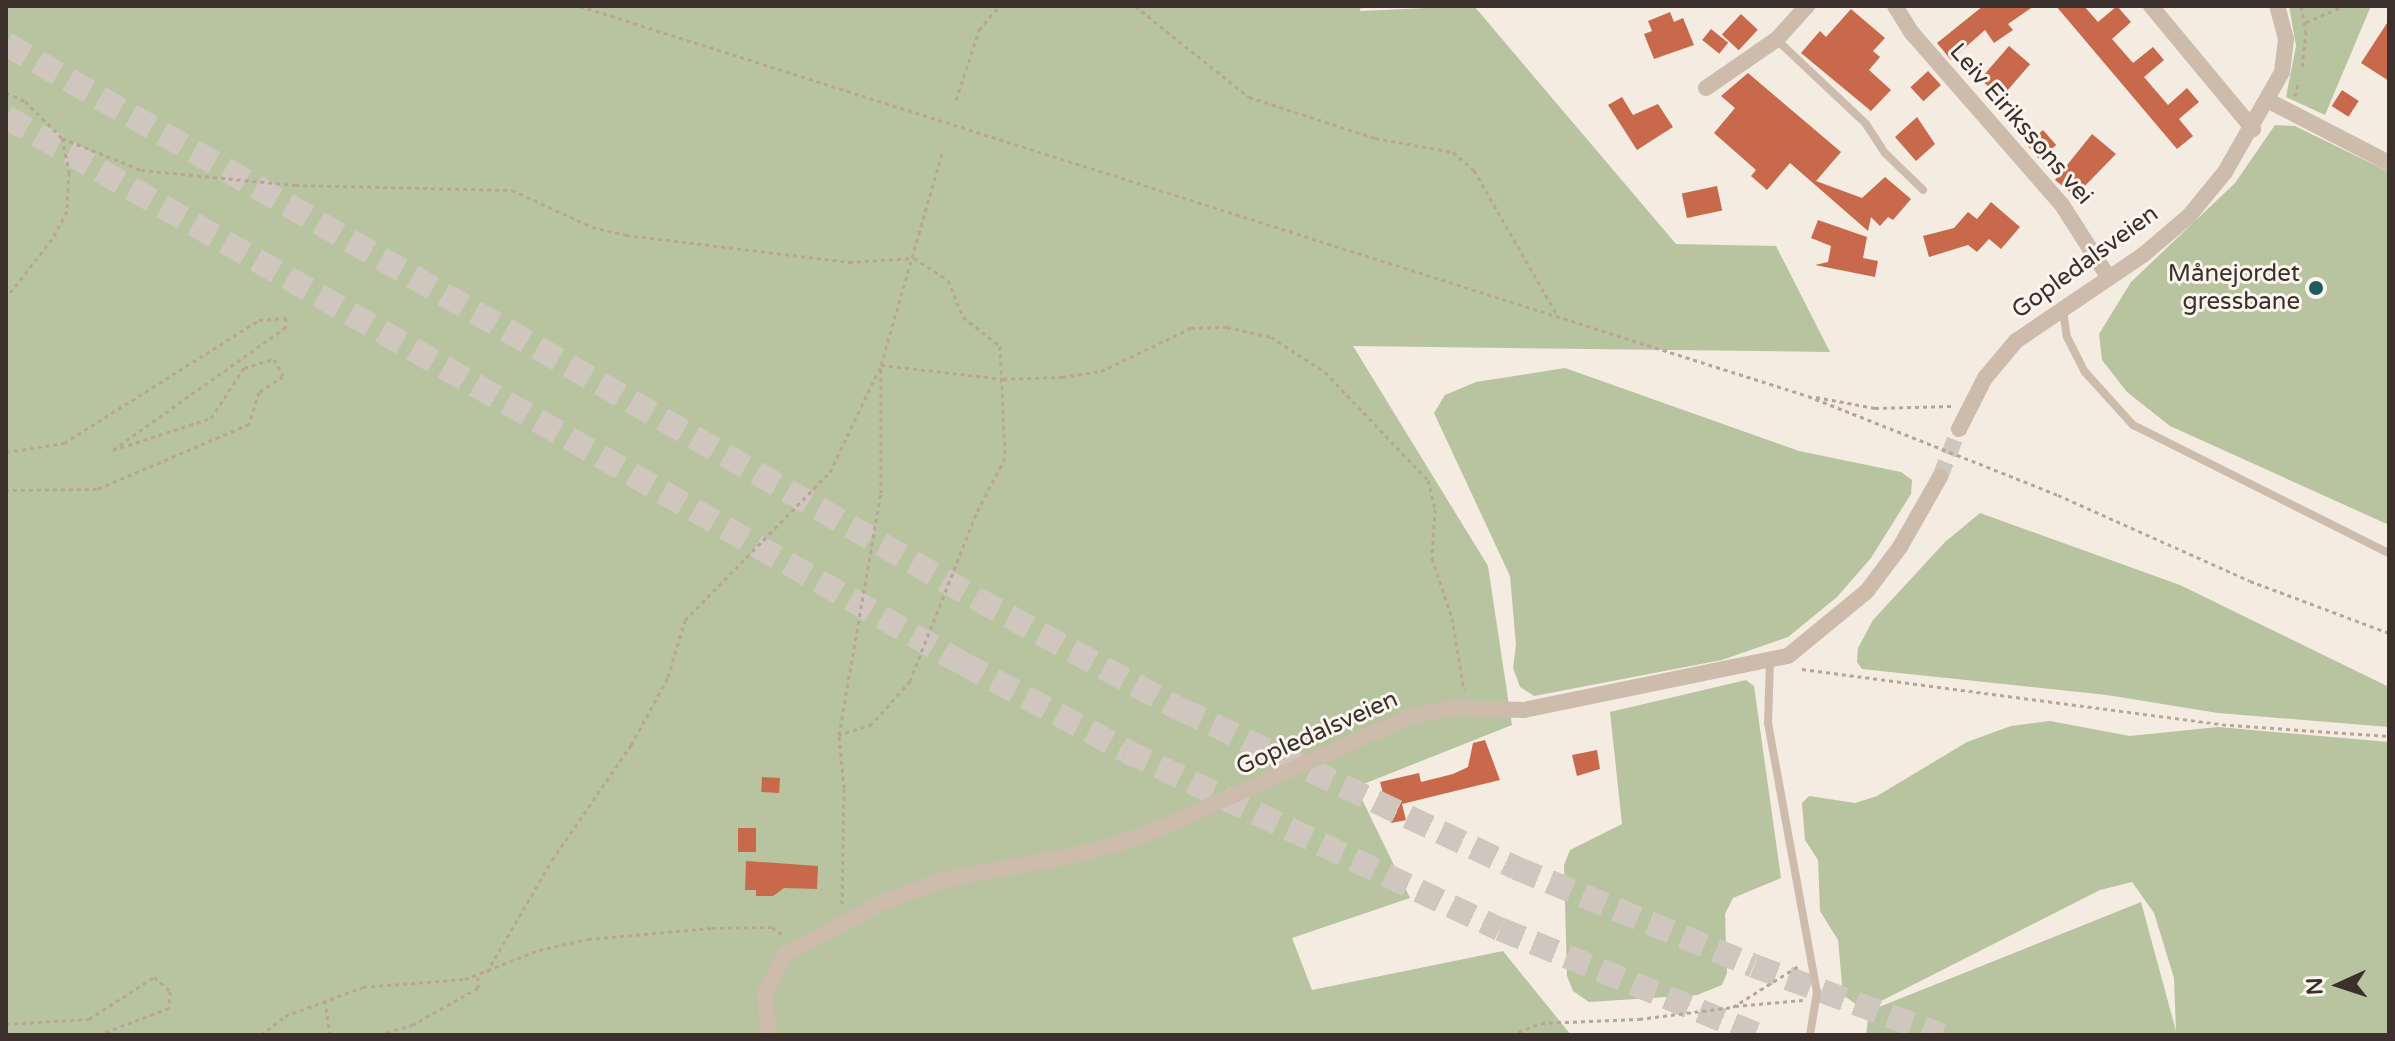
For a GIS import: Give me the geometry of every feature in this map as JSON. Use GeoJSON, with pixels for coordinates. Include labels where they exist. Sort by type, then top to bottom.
{"type":"FeatureCollection","features":[{"type":"Feature","properties":{"kind":"street"},"geometry":{"type":"LineString","coordinates":[[1706,88],[1777,39],[1807,6]]}},
{"type":"Feature","properties":{"kind":"street","name":"Leiv Eirikssons vei"},"geometry":{"type":"LineString","coordinates":[[1895,6],[1912,33],[2062,205],[2107,275]]}},
{"type":"Feature","properties":{"kind":"street"},"geometry":{"type":"LineString","coordinates":[[2151,6],[2253,129]]}},
{"type":"Feature","properties":{"kind":"street","name":"Gopledalsveien"},"geometry":{"type":"LineString","coordinates":[[1959,429],[1968,407],[2016,341],[2063,310],[2107,275],[2143,255],[2189,216],[2253,129],[2285,61],[2286,39],[2277,6]]}},
{"type":"Feature","properties":{"kind":"street"},"geometry":{"type":"LineString","coordinates":[[2267,100],[2389,163]]}},
{"type":"Feature","properties":{"kind":"street","name":"Gopledalsveien"},"geometry":{"type":"LineString","coordinates":[[768,1035],[765,992],[786,954],[883,902],[943,880],[1085,853],[1142,836],[1385,726],[1439,710],[1524,710],[1788,656],[1867,591],[1900,547],[1940,477]]}},
{"type":"Feature","properties":{"kind":"lane"},"geometry":{"type":"LineString","coordinates":[[1777,39],[1866,124],[1885,153],[1923,190]]}},
{"type":"Feature","properties":{"kind":"lane"},"geometry":{"type":"LineString","coordinates":[[2063,310],[2067,337],[2085,372],[2133,425],[2389,553]]}},
{"type":"Feature","properties":{"kind":"lane"},"geometry":{"type":"LineString","coordinates":[[1770,660],[1768,723],[1812,959],[1817,1006],[1810,1035]]}},
{"type":"Feature","properties":{"kind":"path"},"geometry":{"type":"LineString","coordinates":[[580,6],[1556,313],[1808,396],[2058,495],[2250,581],[2389,633]]}},
{"type":"Feature","properties":{"kind":"path"},"geometry":{"type":"LineString","coordinates":[[956,100],[979,30],[999,6]]}},
{"type":"Feature","properties":{"kind":"path"},"geometry":{"type":"LineString","coordinates":[[1135,6],[1249,97],[1375,138],[1453,152],[1474,170],[1556,313]]}},
{"type":"Feature","properties":{"kind":"path"},"geometry":{"type":"LineString","coordinates":[[2306,22],[2344,6]]}},
{"type":"Feature","properties":{"kind":"path"},"geometry":{"type":"LineString","coordinates":[[6,93],[25,101],[62,138],[141,170],[364,188],[483,185],[512,190],[592,227],[626,235],[849,262],[914,258],[948,280],[963,317],[1000,346],[1005,458],[976,514],[910,681],[872,724],[839,735]]}},
{"type":"Feature","properties":{"kind":"path"},"geometry":{"type":"LineString","coordinates":[[6,298],[52,239],[67,211],[69,172],[62,138]]}},
{"type":"Feature","properties":{"kind":"path"},"geometry":{"type":"LineString","coordinates":[[487,972],[552,860],[631,745],[668,677],[685,620],[830,472],[881,365],[943,150]]}},
{"type":"Feature","properties":{"kind":"path"},"geometry":{"type":"LineString","coordinates":[[6,452],[64,443],[259,320],[286,318],[286,327],[113,450],[211,418],[244,368],[274,359],[283,376],[259,392],[249,424],[97,489],[6,490]]}},
{"type":"Feature","properties":{"kind":"path"},"geometry":{"type":"LineString","coordinates":[[881,365],[1003,379],[1101,371],[1191,328],[1215,327],[1271,337],[1325,372],[1428,480],[1435,509],[1432,558],[1452,618],[1467,709]]}},
{"type":"Feature","properties":{"kind":"path"},"geometry":{"type":"LineString","coordinates":[[838,911],[846,896],[839,735],[880,507],[881,365]]}},
{"type":"Feature","properties":{"kind":"path"},"geometry":{"type":"LineString","coordinates":[[1808,396],[1875,408],[1968,407]]}},
{"type":"Feature","properties":{"kind":"path"},"geometry":{"type":"LineString","coordinates":[[1788,656],[1807,673],[2159,712],[2230,725],[2389,736]]}},
{"type":"Feature","properties":{"kind":"path"},"geometry":{"type":"LineString","coordinates":[[261,1035],[285,1016],[363,987],[478,976],[539,950],[644,932],[772,927],[798,945]]}},
{"type":"Feature","properties":{"kind":"path"},"geometry":{"type":"LineString","coordinates":[[1733,1007],[1812,959]]}},
{"type":"Feature","properties":{"kind":"path"},"geometry":{"type":"LineString","coordinates":[[379,1035],[412,1025],[478,988],[478,976]]}},
{"type":"Feature","properties":{"kind":"path"},"geometry":{"type":"LineString","coordinates":[[6,1024],[89,1019],[154,977],[170,991],[169,1008],[98,1035]]}},
{"type":"Feature","properties":{"kind":"path"},"geometry":{"type":"LineString","coordinates":[[1511,1035],[1541,1023],[1654,1018],[1789,998],[1817,1006]]}},
{"type":"Feature","properties":{"kind":"path"},"geometry":{"type":"LineString","coordinates":[[325,1000],[330,1035]]}},
{"type":"Feature","properties":{"kind":"green space"},"geometry":{"type":"Polygon","coordinates":[[[6,6],[1361,6],[1360,11],[1474,6],[1676,244],[1776,246],[1830,352],[1353,346],[1488,566],[1512,725],[1356,787],[1410,898],[1292,938],[1312,990],[1503,951],[1571,1035],[6,1035],[6,6]]]}},
{"type":"Feature","properties":{"kind":"green space"},"geometry":{"type":"Polygon","coordinates":[[[2289,6],[2371,6],[2325,115],[2286,97],[2296,46],[2289,6]]]}},
{"type":"Feature","properties":{"kind":"green space"},"geometry":{"type":"Polygon","coordinates":[[[2275,125],[2295,126],[2389,172],[2389,525],[2170,426],[2127,392],[2102,360],[2099,334],[2131,282],[2235,183],[2275,125]]]}},
{"type":"Feature","properties":{"kind":"green space"},"geometry":{"type":"Polygon","coordinates":[[[1565,368],[1799,451],[1901,472],[1912,480],[1911,494],[1871,558],[1837,597],[1788,637],[1722,660],[1534,696],[1520,687],[1513,668],[1516,645],[1510,576],[1434,413],[1445,395],[1476,382],[1565,368]]]}},
{"type":"Feature","properties":{"kind":"green space"},"geometry":{"type":"Polygon","coordinates":[[[1980,513],[2180,585],[2387,686],[2389,727],[2218,713],[2107,695],[1862,669],[1857,662],[1858,648],[1873,620],[1945,542],[1980,513]]]}},
{"type":"Feature","properties":{"kind":"green space"},"geometry":{"type":"Polygon","coordinates":[[[1746,680],[1754,686],[1781,878],[1733,898],[1725,914],[1727,973],[1722,985],[1697,995],[1589,1002],[1573,991],[1567,976],[1564,865],[1570,850],[1622,824],[1610,712],[1746,680]]]}},
{"type":"Feature","properties":{"kind":"green space"},"geometry":{"type":"Polygon","coordinates":[[[2050,721],[2130,736],[2218,727],[2389,742],[2389,1035],[1866,1035],[1869,1011],[2141,902],[2176,1031],[2174,978],[2154,913],[2132,882],[2100,890],[1881,1001],[1857,1005],[1843,995],[1838,940],[1820,911],[1818,860],[1805,840],[1802,803],[1809,796],[1855,803],[1877,796],[1967,742],[2011,726],[2050,721]]]}},
{"type":"Feature","properties":{"kind":"building"},"geometry":{"type":"Polygon","coordinates":[[[1983,6],[2034,6],[2008,24],[2013,30],[1994,43],[1985,30],[1951,60],[1937,43],[1983,6]]]}},
{"type":"Feature","properties":{"kind":"building"},"geometry":{"type":"Polygon","coordinates":[[[2056,6],[2084,6],[2098,22],[2117,6],[2131,22],[2112,39],[2133,63],[2153,47],[2164,60],[2144,77],[2168,105],[2187,88],[2199,102],[2179,119],[2193,136],[2177,149],[2056,6]]]}},
{"type":"Feature","properties":{"kind":"building"},"geometry":{"type":"Polygon","coordinates":[[[1851,9],[1885,38],[1873,51],[1880,57],[1869,70],[1891,90],[1871,111],[1801,53],[1820,31],[1826,37],[1851,9]]]}},
{"type":"Feature","properties":{"kind":"building"},"geometry":{"type":"Polygon","coordinates":[[[1670,12],[1674,22],[1683,18],[1694,45],[1654,59],[1644,34],[1652,31],[1648,21],[1670,12]]]}},
{"type":"Feature","properties":{"kind":"building"},"geometry":{"type":"Polygon","coordinates":[[[1741,14],[1758,30],[1739,50],[1722,34],[1741,14]]]}},
{"type":"Feature","properties":{"kind":"building"},"geometry":{"type":"Polygon","coordinates":[[[2389,20],[2389,81],[2361,63],[2389,20]]]}},
{"type":"Feature","properties":{"kind":"building"},"geometry":{"type":"Polygon","coordinates":[[[1711,29],[1728,43],[1719,54],[1702,40],[1711,29]]]}},
{"type":"Feature","properties":{"kind":"building"},"geometry":{"type":"Polygon","coordinates":[[[2009,46],[2030,64],[2001,98],[1980,79],[2009,46]]]}},
{"type":"Feature","properties":{"kind":"building"},"geometry":{"type":"Polygon","coordinates":[[[1928,71],[1941,85],[1923,101],[1910,87],[1928,71]]]}},
{"type":"Feature","properties":{"kind":"building"},"geometry":{"type":"Polygon","coordinates":[[[1748,73],[1841,152],[1816,181],[1862,198],[1885,177],[1911,199],[1893,220],[1888,217],[1880,226],[1871,217],[1868,231],[1790,163],[1767,190],[1751,176],[1756,170],[1714,133],[1735,108],[1721,96],[1748,73]]]}},
{"type":"Feature","properties":{"kind":"building"},"geometry":{"type":"Polygon","coordinates":[[[2342,90],[2359,101],[2348,117],[2332,106],[2342,90]]]}},
{"type":"Feature","properties":{"kind":"building"},"geometry":{"type":"Polygon","coordinates":[[[1622,97],[1633,115],[1658,104],[1673,127],[1637,150],[1608,105],[1622,97]]]}},
{"type":"Feature","properties":{"kind":"building"},"geometry":{"type":"Polygon","coordinates":[[[1917,117],[1935,144],[1916,161],[1895,137],[1917,117]]]}},
{"type":"Feature","properties":{"kind":"building"},"geometry":{"type":"Polygon","coordinates":[[[2043,130],[2056,145],[2040,160],[2026,144],[2043,130]]]}},
{"type":"Feature","properties":{"kind":"building"},"geometry":{"type":"Polygon","coordinates":[[[2092,134],[2116,154],[2075,196],[2055,180],[2092,134]]]}},
{"type":"Feature","properties":{"kind":"building"},"geometry":{"type":"Polygon","coordinates":[[[1717,186],[1722,210],[1687,218],[1682,193],[1717,186]]]}},
{"type":"Feature","properties":{"kind":"building"},"geometry":{"type":"Polygon","coordinates":[[[1991,202],[2020,227],[2001,249],[1989,239],[1977,252],[1968,245],[1929,257],[1923,236],[1954,228],[1968,212],[1977,219],[1991,202]]]}},
{"type":"Feature","properties":{"kind":"building"},"geometry":{"type":"Polygon","coordinates":[[[1818,220],[1867,237],[1863,258],[1878,261],[1875,277],[1815,265],[1828,262],[1831,246],[1811,238],[1818,220]]]}},
{"type":"Feature","properties":{"kind":"building"},"geometry":{"type":"Polygon","coordinates":[[[1485,740],[1500,780],[1402,804],[1406,820],[1391,823],[1380,782],[1419,773],[1421,782],[1453,774],[1468,767],[1473,743],[1485,740]]]}},
{"type":"Feature","properties":{"kind":"building"},"geometry":{"type":"Polygon","coordinates":[[[1597,750],[1600,769],[1577,776],[1572,755],[1597,750]]]}},
{"type":"Feature","properties":{"kind":"building"},"geometry":{"type":"Polygon","coordinates":[[[762,777],[780,778],[779,793],[761,792],[762,777]]]}},
{"type":"Feature","properties":{"kind":"building"},"geometry":{"type":"Polygon","coordinates":[[[738,828],[756,828],[756,852],[738,852],[738,828]]]}},
{"type":"Feature","properties":{"kind":"building"},"geometry":{"type":"Polygon","coordinates":[[[746,861],[818,866],[817,889],[784,888],[773,896],[756,896],[756,890],[745,890],[746,861]]]}},
{"type":"Feature","properties":{"kind":"tunnel"},"geometry":{"type":"LineString","coordinates":[[6,44],[977,599],[1180,709],[1516,868],[1754,966],[1942,1035]]}},
{"type":"Feature","properties":{"kind":"tunnel"},"geometry":{"type":"LineString","coordinates":[[6,117],[962,663],[1126,751],[1500,929],[1759,1035]]}},
{"type":"Feature","properties":{"kind":"tunnel"},"geometry":{"type":"LineString","coordinates":[[1940,477],[1959,429]]}},
{"type":"Feature","properties":{"kind":"place","name":"Månejordet gressbane"},"geometry":{"type":"Point","coordinates":[2316,288]}}]}
